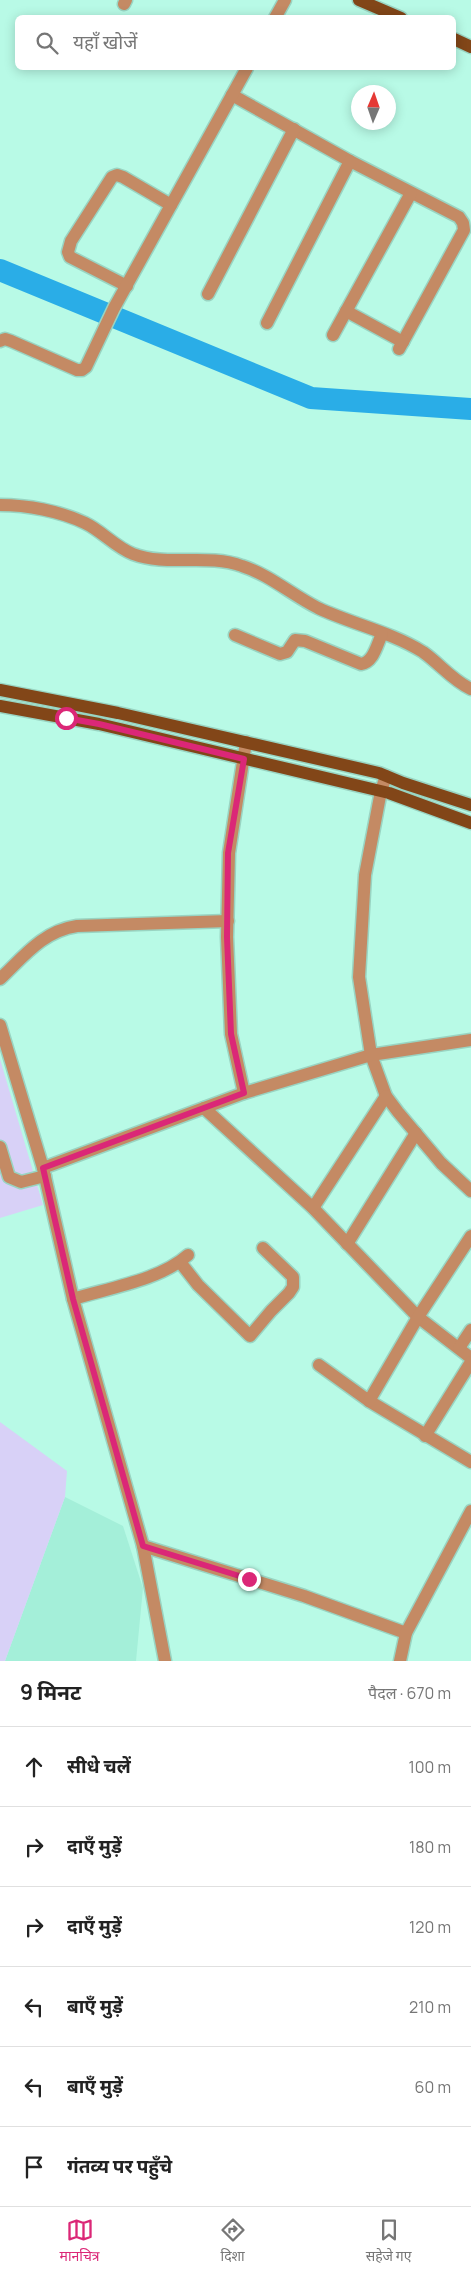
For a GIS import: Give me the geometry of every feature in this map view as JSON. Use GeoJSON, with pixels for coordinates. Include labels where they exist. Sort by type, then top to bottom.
{"type":"FeatureCollection","features":[{"type":"Feature","properties":{"kind":"main road"},"geometry":{"type":"LineString","coordinates":[[360,0],[394,15]]}},
{"type":"Feature","properties":{"kind":"main road"},"geometry":{"type":"LineString","coordinates":[[456,40],[471,47]]}},
{"type":"Feature","properties":{"kind":"main road"},"geometry":{"type":"LineString","coordinates":[[0,690],[246,742],[386,776],[471,804]]}},
{"type":"Feature","properties":{"kind":"main road"},"geometry":{"type":"LineString","coordinates":[[0,706],[99,724],[381,791],[471,823]]}},
{"type":"Feature","properties":{"kind":"street"},"geometry":{"type":"LineString","coordinates":[[276,15],[284,0]]}},
{"type":"Feature","properties":{"kind":"street"},"geometry":{"type":"LineString","coordinates":[[0,341],[5,339],[11,341],[70,368],[82,370],[86,366],[114,308],[246,70]]}},
{"type":"Feature","properties":{"kind":"street"},"geometry":{"type":"LineString","coordinates":[[232,95],[350,161],[459,216],[463,223],[464,230],[401,346],[346,311]]}},
{"type":"Feature","properties":{"kind":"street"},"geometry":{"type":"LineString","coordinates":[[208,294],[294,129]]}},
{"type":"Feature","properties":{"kind":"street"},"geometry":{"type":"LineString","coordinates":[[267,323],[350,161]]}},
{"type":"Feature","properties":{"kind":"street"},"geometry":{"type":"LineString","coordinates":[[126,286],[70,257],[68,247],[112,177],[117,175],[171,206]]}},
{"type":"Feature","properties":{"kind":"street"},"geometry":{"type":"LineString","coordinates":[[334,335],[411,193]]}},
{"type":"Feature","properties":{"kind":"street"},"geometry":{"type":"LineString","coordinates":[[0,504],[53,513],[85,523],[133,554],[165,559],[216,559],[242,566],[266,577],[316,607],[423,652],[452,678],[471,689]]}},
{"type":"Feature","properties":{"kind":"street"},"geometry":{"type":"LineString","coordinates":[[235,635],[280,654],[287,652],[295,640],[306,641],[361,664],[371,659],[382,634]]}},
{"type":"Feature","properties":{"kind":"street"},"geometry":{"type":"LineString","coordinates":[[244,1093],[231,1034],[228,979],[228,853],[246,742]]}},
{"type":"Feature","properties":{"kind":"street"},"geometry":{"type":"LineString","coordinates":[[386,776],[381,791],[365,875],[359,978],[371,1055],[386,1096],[440,1163],[471,1190]]}},
{"type":"Feature","properties":{"kind":"street"},"geometry":{"type":"LineString","coordinates":[[0,979],[32,947],[61,929],[78,926],[228,921]]}},
{"type":"Feature","properties":{"kind":"street"},"geometry":{"type":"LineString","coordinates":[[0,1025],[44,1172],[73,1299],[143,1546],[165,1661]]}},
{"type":"Feature","properties":{"kind":"street"},"geometry":{"type":"LineString","coordinates":[[0,1147],[9,1177],[21,1182],[244,1093],[371,1055],[471,1040]]}},
{"type":"Feature","properties":{"kind":"street"},"geometry":{"type":"LineString","coordinates":[[312,1208],[386,1096]]}},
{"type":"Feature","properties":{"kind":"street"},"geometry":{"type":"LineString","coordinates":[[204,1108],[312,1208],[418,1317],[471,1358]]}},
{"type":"Feature","properties":{"kind":"street"},"geometry":{"type":"LineString","coordinates":[[347,1244],[416,1134]]}},
{"type":"Feature","properties":{"kind":"street"},"geometry":{"type":"LineString","coordinates":[[368,1401],[418,1317],[471,1236]]}},
{"type":"Feature","properties":{"kind":"street"},"geometry":{"type":"LineString","coordinates":[[73,1299],[164,1271],[184,1258],[198,1284],[250,1336],[289,1293],[294,1282],[293,1277],[264,1248]]}},
{"type":"Feature","properties":{"kind":"street"},"geometry":{"type":"LineString","coordinates":[[459,1348],[471,1330]]}},
{"type":"Feature","properties":{"kind":"street"},"geometry":{"type":"LineString","coordinates":[[425,1436],[471,1362]]}},
{"type":"Feature","properties":{"kind":"street"},"geometry":{"type":"LineString","coordinates":[[319,1365],[368,1401],[471,1462]]}},
{"type":"Feature","properties":{"kind":"street"},"geometry":{"type":"LineString","coordinates":[[400,1661],[406,1632],[471,1511]]}},
{"type":"Feature","properties":{"kind":"street"},"geometry":{"type":"LineString","coordinates":[[143,1546],[304,1596],[406,1632]]}},
{"type":"Feature","properties":{"kind":"shaded area"},"geometry":{"type":"Polygon","coordinates":[[[0,1059],[43,1205],[0,1218],[0,1059]]]}},
{"type":"Feature","properties":{"kind":"shaded area"},"geometry":{"type":"Polygon","coordinates":[[[0,1422],[67,1471],[65,1497],[5,1661],[0,1661],[0,1422]]]}},
{"type":"Feature","properties":{"kind":"shaded area"},"geometry":{"type":"Polygon","coordinates":[[[65,1497],[123,1526],[143,1588],[136,1661],[5,1661],[65,1497]]]}},
{"type":"Feature","properties":{"kind":"waterway"},"geometry":{"type":"LineString","coordinates":[[0,270],[311,398],[471,409]]}},
{"type":"Feature","properties":{"kind":"route"},"geometry":{"type":"LineString","coordinates":[[66,718],[99,724],[244,759],[228,853],[227,937],[231,1034],[244,1093],[43,1168],[73,1299],[143,1546],[249,1579]]}}]}
